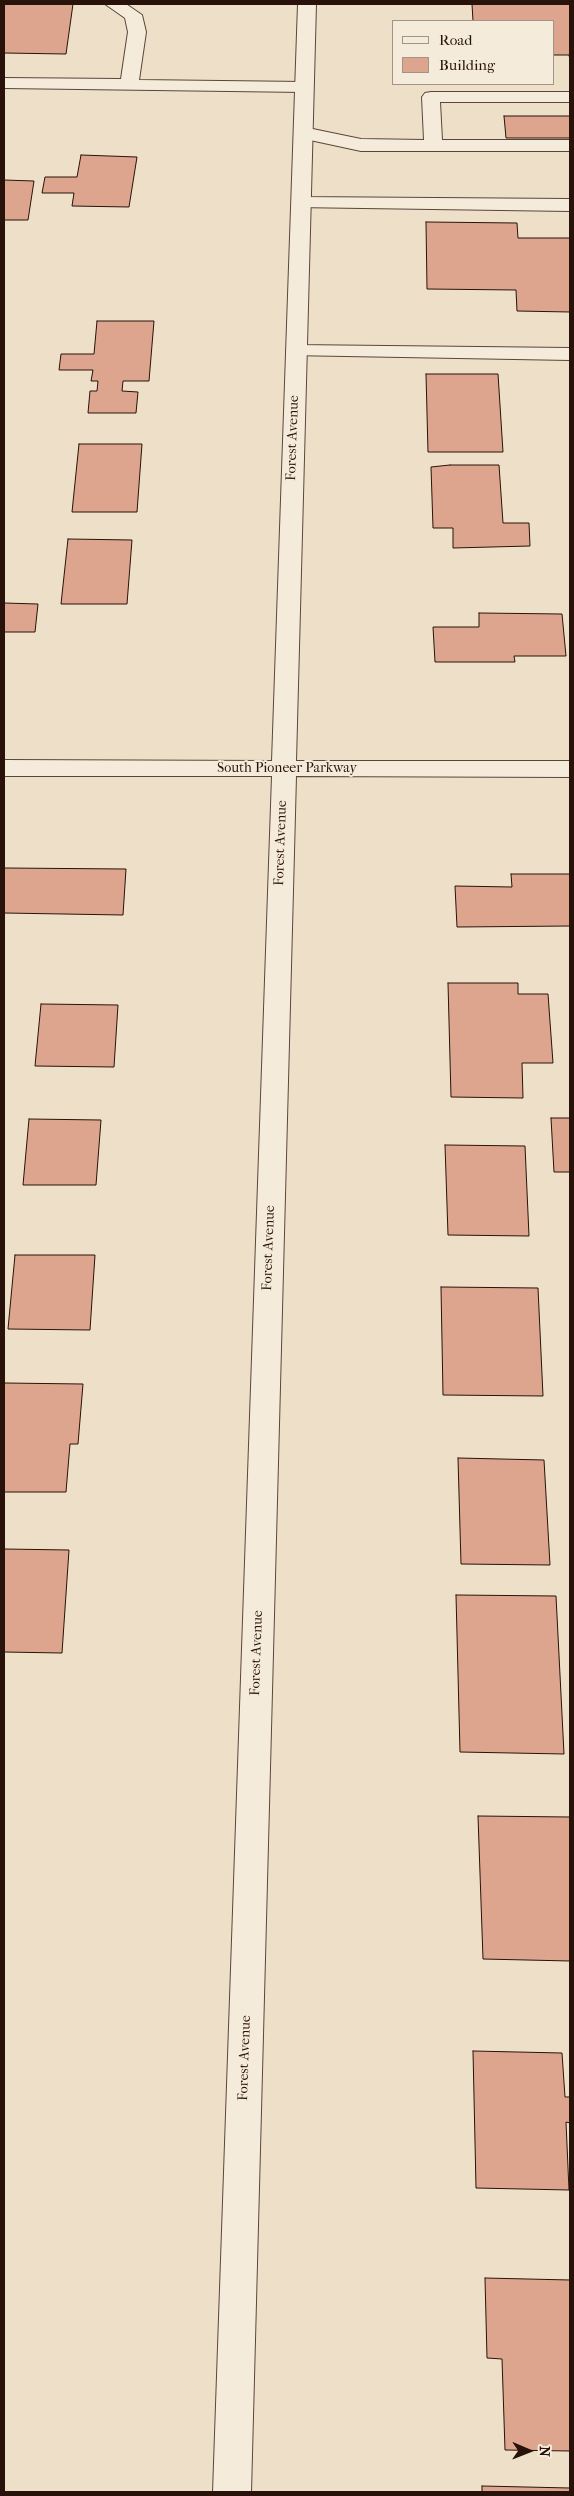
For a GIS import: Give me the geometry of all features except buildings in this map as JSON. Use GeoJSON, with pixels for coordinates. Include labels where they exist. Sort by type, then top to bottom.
{"type":"FeatureCollection","features":[{"type":"Feature","properties":{"kind":"street"},"geometry":{"type":"LineString","coordinates":[[114,4],[133,15],[137,32],[129,84]]}},
{"type":"Feature","properties":{"kind":"street","name":"Forest Avenue"},"geometry":{"type":"LineString","coordinates":[[232,2492],[306,4]]}},
{"type":"Feature","properties":{"kind":"street"},"geometry":{"type":"LineString","coordinates":[[4,83],[304,88]]}},
{"type":"Feature","properties":{"kind":"street"},"geometry":{"type":"LineString","coordinates":[[433,146],[431,97],[570,97]]}},
{"type":"Feature","properties":{"kind":"street"},"geometry":{"type":"LineString","coordinates":[[303,133],[361,145],[570,146]]}},
{"type":"Feature","properties":{"kind":"street"},"geometry":{"type":"LineString","coordinates":[[301,203],[570,205]]}},
{"type":"Feature","properties":{"kind":"street"},"geometry":{"type":"LineString","coordinates":[[296,351],[570,354]]}},
{"type":"Feature","properties":{"kind":"street","name":"South Pioneer Parkway"},"geometry":{"type":"LineString","coordinates":[[4,768],[284,770],[570,769]]}}]}
